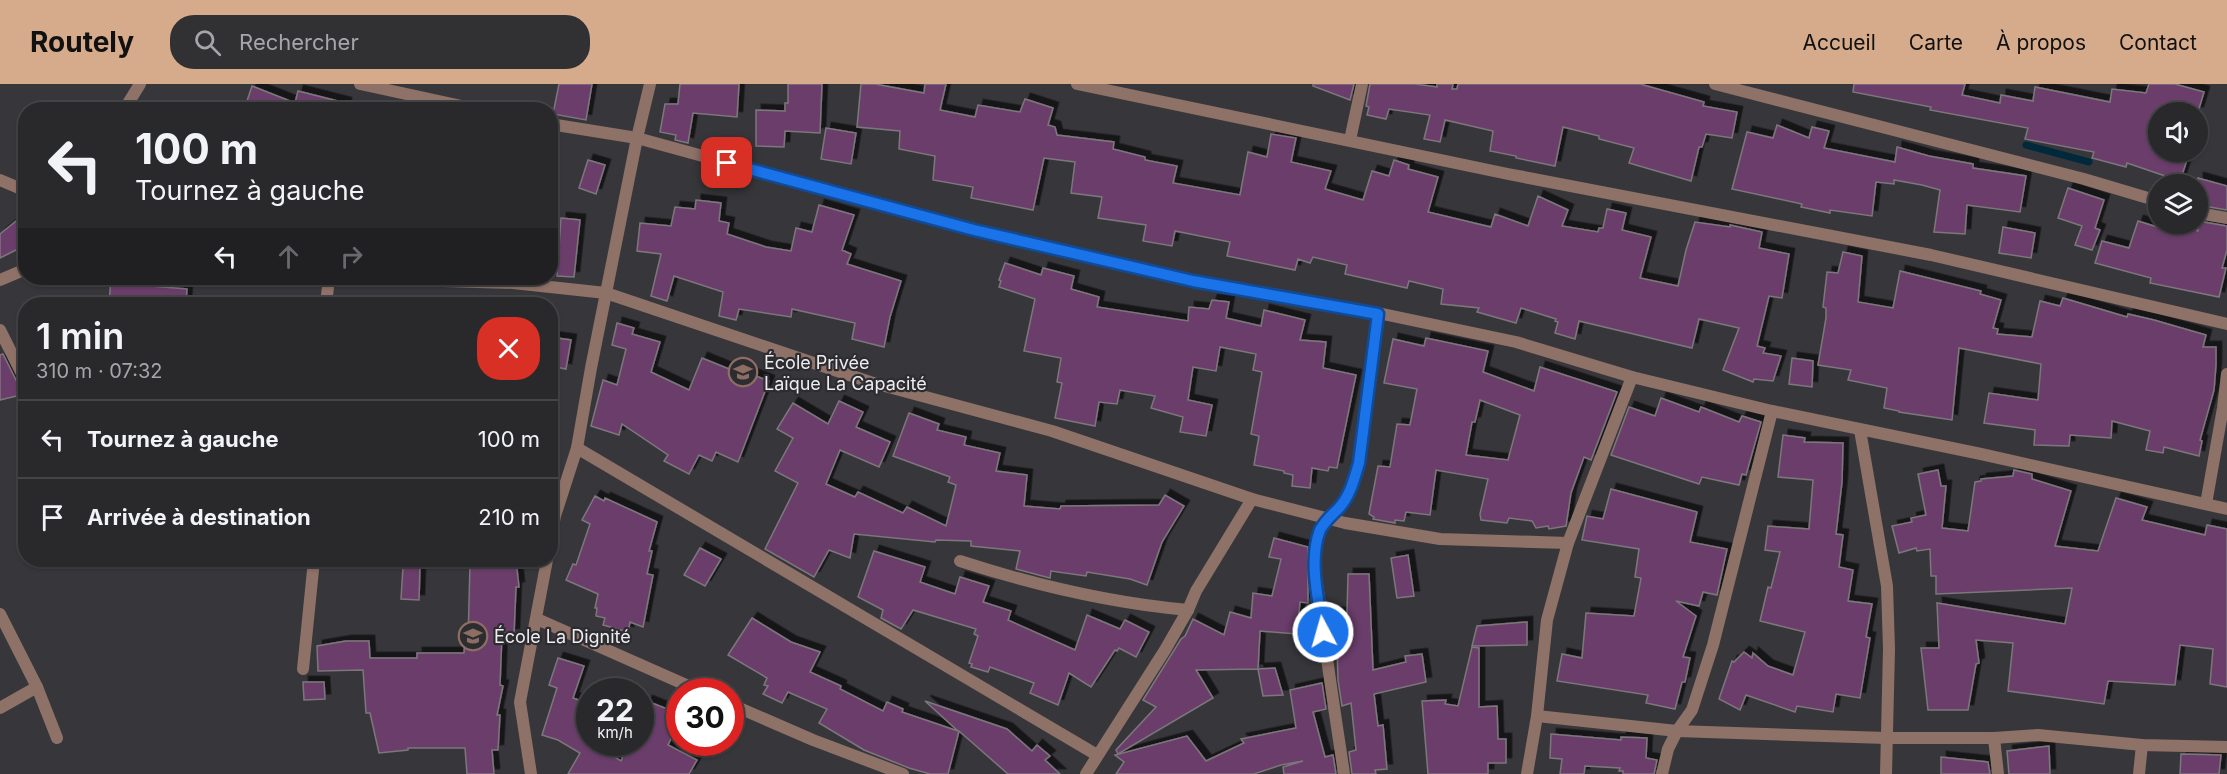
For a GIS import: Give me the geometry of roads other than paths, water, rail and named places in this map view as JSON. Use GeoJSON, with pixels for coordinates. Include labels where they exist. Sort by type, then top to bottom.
{"type":"FeatureCollection","features":[{"type":"Feature","properties":{"kind":"street"},"geometry":{"type":"LineString","coordinates":[[129,102],[140,84]]}},
{"type":"Feature","properties":{"kind":"street"},"geometry":{"type":"LineString","coordinates":[[360,84],[443,102]]}},
{"type":"Feature","properties":{"kind":"street"},"geometry":{"type":"LineString","coordinates":[[558,507],[577,448],[637,138],[651,84]]}},
{"type":"Feature","properties":{"kind":"street"},"geometry":{"type":"LineString","coordinates":[[1077,84],[1508,174],[1931,255],[2227,324]]}},
{"type":"Feature","properties":{"kind":"street"},"geometry":{"type":"LineString","coordinates":[[1350,140],[1362,84]]}},
{"type":"Feature","properties":{"kind":"street"},"geometry":{"type":"LineString","coordinates":[[1715,84],[2084,179],[2148,198]]}},
{"type":"Feature","properties":{"kind":"street"},"geometry":{"type":"LineString","coordinates":[[558,125],[637,138],[974,230],[1193,281],[1378,314],[1516,342],[1632,377],[1772,411],[1992,456],[2227,509]]}},
{"type":"Feature","properties":{"kind":"street"},"geometry":{"type":"LineString","coordinates":[[0,180],[18,188]]}},
{"type":"Feature","properties":{"kind":"street"},"geometry":{"type":"LineString","coordinates":[[2208,215],[2227,218]]}},
{"type":"Feature","properties":{"kind":"street"},"geometry":{"type":"LineString","coordinates":[[0,280],[18,272]]}},
{"type":"Feature","properties":{"kind":"street"},"geometry":{"type":"LineString","coordinates":[[532,285],[606,293],[870,382],[1052,431],[1252,499],[1372,529],[1440,540],[1568,543]]}},
{"type":"Feature","properties":{"kind":"street"},"geometry":{"type":"LineString","coordinates":[[1344,774],[1326,655],[1315,564],[1316,546],[1328,518],[1346,499],[1359,463],[1378,314]]}},
{"type":"Feature","properties":{"kind":"street"},"geometry":{"type":"LineString","coordinates":[[0,330],[18,366]]}},
{"type":"Feature","properties":{"kind":"street"},"geometry":{"type":"LineString","coordinates":[[2206,504],[2227,374]]}},
{"type":"Feature","properties":{"kind":"street"},"geometry":{"type":"LineString","coordinates":[[1527,774],[1537,716],[1547,620],[1568,543],[1632,377]]}},
{"type":"Feature","properties":{"kind":"street"},"geometry":{"type":"LineString","coordinates":[[1662,774],[1668,749],[1677,731],[1692,711],[1713,645],[1772,411]]}},
{"type":"Feature","properties":{"kind":"street"},"geometry":{"type":"LineString","coordinates":[[1860,430],[1887,586],[1886,774]]}},
{"type":"Feature","properties":{"kind":"street"},"geometry":{"type":"LineString","coordinates":[[577,448],[1097,755]]}},
{"type":"Feature","properties":{"kind":"street"},"geometry":{"type":"LineString","coordinates":[[1086,774],[1165,650],[1196,591],[1252,499]]}},
{"type":"Feature","properties":{"kind":"street"},"geometry":{"type":"LineString","coordinates":[[960,561],[1026,582],[1142,606],[1188,610]]}},
{"type":"Feature","properties":{"kind":"street"},"geometry":{"type":"LineString","coordinates":[[303,669],[313,567]]}},
{"type":"Feature","properties":{"kind":"street"},"geometry":{"type":"LineString","coordinates":[[531,774],[520,702],[546,567]]}},
{"type":"Feature","properties":{"kind":"street"},"geometry":{"type":"LineString","coordinates":[[0,614],[38,687],[57,738]]}},
{"type":"Feature","properties":{"kind":"street"},"geometry":{"type":"LineString","coordinates":[[537,619],[670,678]]}},
{"type":"Feature","properties":{"kind":"street"},"geometry":{"type":"LineString","coordinates":[[0,708],[38,687]]}},
{"type":"Feature","properties":{"kind":"street"},"geometry":{"type":"LineString","coordinates":[[744,710],[813,740],[903,774]]}},
{"type":"Feature","properties":{"kind":"street"},"geometry":{"type":"LineString","coordinates":[[1537,716],[1677,731],[1886,738],[1994,738],[2038,735],[2142,745],[2227,747]]}},
{"type":"Feature","properties":{"kind":"street"},"geometry":{"type":"LineString","coordinates":[[1994,738],[1998,774]]}},
{"type":"Feature","properties":{"kind":"street"},"geometry":{"type":"LineString","coordinates":[[2139,774],[2142,745]]}},
{"type":"Feature","properties":{"kind":"waterway"},"geometry":{"type":"LineString","coordinates":[[2026,145],[2089,162]]}},
{"type":"Feature","properties":{"kind":"place","name":"École Privée Laïque La Capacité"},"geometry":{"type":"Point","coordinates":[743,372]}},
{"type":"Feature","properties":{"kind":"place","name":"École La Dignité"},"geometry":{"type":"Point","coordinates":[473,636]}}]}
